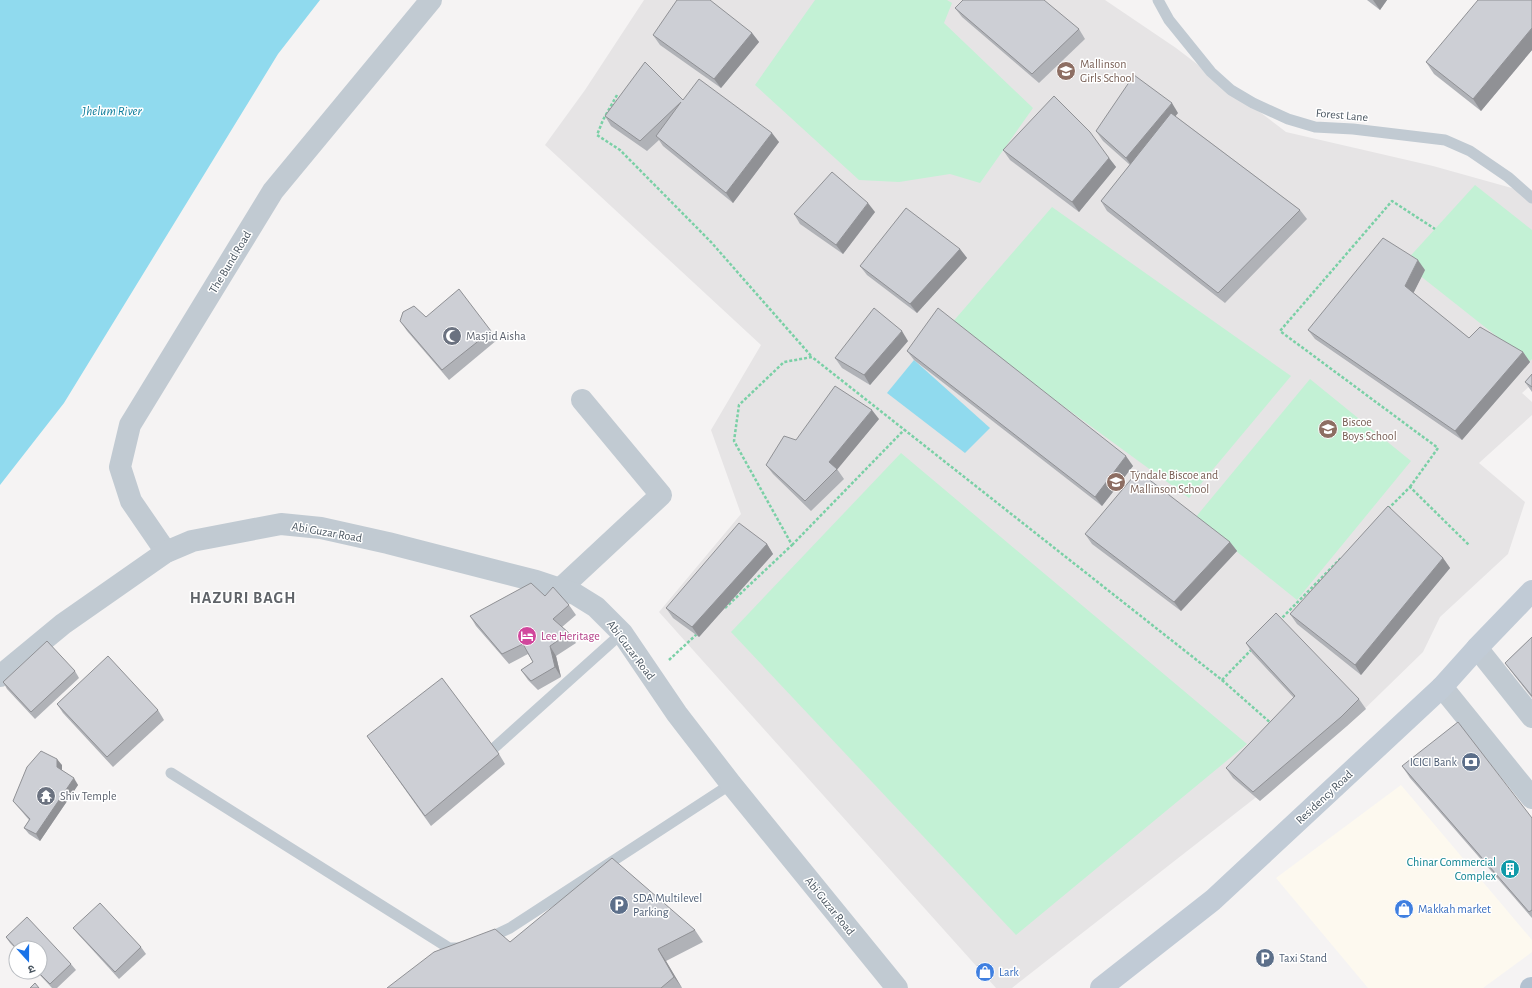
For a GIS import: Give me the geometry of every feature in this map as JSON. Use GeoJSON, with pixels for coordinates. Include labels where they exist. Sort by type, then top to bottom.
{"type":"FeatureCollection","features":[{"type":"Feature","properties":{"kind":"main road","name":"Residency Road"},"geometry":{"type":"LineString","coordinates":[[1101,988],[1213,900],[1442,687],[1532,591]]}},
{"type":"Feature","properties":{"kind":"street","name":"The Bund Road"},"geometry":{"type":"LineString","coordinates":[[166,552],[131,501],[120,467],[130,425],[273,191],[431,0]]}},
{"type":"Feature","properties":{"kind":"street"},"geometry":{"type":"LineString","coordinates":[[560,589],[661,495],[582,400]]}},
{"type":"Feature","properties":{"kind":"street","name":"Abi Guzar Road"},"geometry":{"type":"LineString","coordinates":[[0,676],[63,624],[166,552],[192,541],[281,524],[321,528],[388,543],[536,581],[575,594],[596,607],[622,633],[677,714],[731,784],[897,988]]}},
{"type":"Feature","properties":{"kind":"street"},"geometry":{"type":"LineString","coordinates":[[1477,648],[1532,718]]}},
{"type":"Feature","properties":{"kind":"street"},"geometry":{"type":"LineString","coordinates":[[1442,687],[1532,798]]}},
{"type":"Feature","properties":{"kind":"lane","name":"Forest Lane"},"geometry":{"type":"LineString","coordinates":[[1158,0],[1169,20],[1211,72],[1231,90],[1252,103],[1288,119],[1315,127],[1360,130],[1445,140],[1470,151],[1508,177],[1532,198]]}},
{"type":"Feature","properties":{"kind":"lane"},"geometry":{"type":"LineString","coordinates":[[494,748],[622,633]]}},
{"type":"Feature","properties":{"kind":"lane"},"geometry":{"type":"LineString","coordinates":[[171,774],[449,948],[462,948],[475,944],[510,928],[731,784]]}},
{"type":"Feature","properties":{"kind":"path"},"geometry":{"type":"LineString","coordinates":[[617,95],[603,120],[598,135],[620,150],[706,237],[812,357],[1222,680],[1274,725]]}},
{"type":"Feature","properties":{"kind":"path"},"geometry":{"type":"LineString","coordinates":[[1388,510],[1410,487],[1438,448],[1280,331],[1392,200],[1434,229]]}},
{"type":"Feature","properties":{"kind":"path"},"geometry":{"type":"LineString","coordinates":[[792,545],[734,441],[739,405],[784,362],[812,357]]}},
{"type":"Feature","properties":{"kind":"path"},"geometry":{"type":"LineString","coordinates":[[722,611],[792,545],[904,430]]}},
{"type":"Feature","properties":{"kind":"path"},"geometry":{"type":"LineString","coordinates":[[1410,487],[1469,545]]}},
{"type":"Feature","properties":{"kind":"path"},"geometry":{"type":"LineString","coordinates":[[1277,624],[1343,556]]}},
{"type":"Feature","properties":{"kind":"path"},"geometry":{"type":"LineString","coordinates":[[652,676],[698,633]]}},
{"type":"Feature","properties":{"kind":"path"},"geometry":{"type":"LineString","coordinates":[[1222,680],[1255,646]]}},
{"type":"Feature","properties":{"kind":"shaded area","name":"Tyndale Biscoe and Mallinson School"},"geometry":{"type":"Polygon","coordinates":[[[644,0],[1105,0],[1176,48],[1286,132],[1433,166],[1526,192],[1532,198],[1532,384],[1522,393],[1532,402],[1532,415],[1479,463],[1525,502],[1508,554],[1440,617],[1423,652],[1347,726],[1012,988],[996,988],[659,612],[741,514],[711,430],[761,345],[545,145],[585,90],[644,0]]]}},
{"type":"Feature","properties":{"kind":"shaded area","name":"Makkah market"},"geometry":{"type":"Polygon","coordinates":[[[1401,785],[1532,940],[1532,952],[1483,988],[1368,988],[1276,878],[1401,785]]]}},
{"type":"Feature","properties":{"kind":"green space"},"geometry":{"type":"Polygon","coordinates":[[[815,0],[947,0],[952,3],[944,23],[1033,108],[980,183],[950,174],[899,182],[859,180],[755,85],[815,0]]]}},
{"type":"Feature","properties":{"kind":"green space"},"geometry":{"type":"Polygon","coordinates":[[[1475,185],[1532,230],[1532,359],[1529,362],[1404,263],[1475,185]]]}},
{"type":"Feature","properties":{"kind":"green space"},"geometry":{"type":"Polygon","coordinates":[[[1052,207],[1291,376],[1189,498],[951,324],[1052,207]]]}},
{"type":"Feature","properties":{"kind":"green space"},"geometry":{"type":"Polygon","coordinates":[[[1310,379],[1411,461],[1297,600],[1195,518],[1310,379]]]}},
{"type":"Feature","properties":{"kind":"green space"},"geometry":{"type":"Polygon","coordinates":[[[901,453],[1247,744],[1016,935],[731,632],[901,453]]]}},
{"type":"Feature","properties":{"kind":"water","name":"Jhelum River"},"geometry":{"type":"Polygon","coordinates":[[[0,0],[320,0],[278,54],[64,403],[0,485],[0,0]]]}},
{"type":"Feature","properties":{"kind":"water"},"geometry":{"type":"Polygon","coordinates":[[[914,360],[990,428],[965,453],[887,393],[914,360]]]}},
{"type":"Feature","properties":{"kind":"building"},"geometry":{"type":"Polygon","coordinates":[[[677,0],[710,0],[752,33],[714,79],[653,35],[677,0]]]}},
{"type":"Feature","properties":{"kind":"building"},"geometry":{"type":"Polygon","coordinates":[[[963,0],[1044,0],[1079,29],[1032,74],[955,8],[963,0]]]}},
{"type":"Feature","properties":{"kind":"building"},"geometry":{"type":"Polygon","coordinates":[[[1478,0],[1532,0],[1532,28],[1473,99],[1426,62],[1478,0]]]}},
{"type":"Feature","properties":{"kind":"building"},"geometry":{"type":"Polygon","coordinates":[[[645,62],[683,100],[699,79],[772,133],[726,193],[656,136],[681,102],[640,141],[605,116],[645,62]]]}},
{"type":"Feature","properties":{"kind":"building"},"geometry":{"type":"Polygon","coordinates":[[[1134,75],[1172,103],[1126,158],[1096,131],[1134,75]]]}},
{"type":"Feature","properties":{"kind":"building"},"geometry":{"type":"Polygon","coordinates":[[[1054,96],[1090,132],[1109,158],[1072,202],[1003,150],[1054,96]]]}},
{"type":"Feature","properties":{"kind":"building"},"geometry":{"type":"Polygon","coordinates":[[[1171,113],[1300,210],[1218,293],[1101,201],[1171,113]]]}},
{"type":"Feature","properties":{"kind":"building"},"geometry":{"type":"Polygon","coordinates":[[[832,172],[868,203],[836,245],[794,214],[832,172]]]}},
{"type":"Feature","properties":{"kind":"building"},"geometry":{"type":"Polygon","coordinates":[[[906,208],[960,249],[910,304],[860,266],[906,208]]]}},
{"type":"Feature","properties":{"kind":"building"},"geometry":{"type":"Polygon","coordinates":[[[1383,238],[1418,260],[1405,286],[1469,338],[1480,327],[1523,352],[1455,431],[1308,330],[1383,238]]]}},
{"type":"Feature","properties":{"kind":"building","name":"Masjid Aisha"},"geometry":{"type":"Polygon","coordinates":[[[459,289],[491,331],[442,370],[400,321],[403,312],[414,306],[426,317],[459,289]]]}},
{"type":"Feature","properties":{"kind":"building"},"geometry":{"type":"Polygon","coordinates":[[[874,308],[902,331],[864,375],[835,358],[874,308]]]}},
{"type":"Feature","properties":{"kind":"building"},"geometry":{"type":"Polygon","coordinates":[[[938,308],[1126,456],[1095,497],[907,351],[938,308]]]}},
{"type":"Feature","properties":{"kind":"building"},"geometry":{"type":"Polygon","coordinates":[[[1532,374],[1532,387],[1525,382],[1532,374]]]}},
{"type":"Feature","properties":{"kind":"building"},"geometry":{"type":"Polygon","coordinates":[[[835,386],[872,410],[829,462],[837,469],[805,501],[766,465],[784,436],[796,440],[835,386]]]}},
{"type":"Feature","properties":{"kind":"building"},"geometry":{"type":"Polygon","coordinates":[[[1138,471],[1230,542],[1174,602],[1085,534],[1138,471]]]}},
{"type":"Feature","properties":{"kind":"building"},"geometry":{"type":"Polygon","coordinates":[[[1388,506],[1443,558],[1355,665],[1290,614],[1388,506]]]}},
{"type":"Feature","properties":{"kind":"building"},"geometry":{"type":"Polygon","coordinates":[[[739,523],[767,544],[692,627],[666,608],[739,523]]]}},
{"type":"Feature","properties":{"kind":"building","name":"Lee Heritage"},"geometry":{"type":"Polygon","coordinates":[[[531,583],[545,596],[553,587],[569,605],[553,619],[569,633],[550,646],[555,667],[531,681],[521,670],[533,662],[523,644],[502,654],[470,616],[531,583]]]}},
{"type":"Feature","properties":{"kind":"building"},"geometry":{"type":"Polygon","coordinates":[[[1276,613],[1359,699],[1341,717],[1253,792],[1226,768],[1295,696],[1246,643],[1276,613]]]}},
{"type":"Feature","properties":{"kind":"building"},"geometry":{"type":"Polygon","coordinates":[[[1532,637],[1532,696],[1505,663],[1532,637]]]}},
{"type":"Feature","properties":{"kind":"building"},"geometry":{"type":"Polygon","coordinates":[[[47,641],[75,671],[31,712],[3,682],[47,641]]]}},
{"type":"Feature","properties":{"kind":"building"},"geometry":{"type":"Polygon","coordinates":[[[108,656],[158,710],[107,757],[57,704],[108,656]]]}},
{"type":"Feature","properties":{"kind":"building"},"geometry":{"type":"Polygon","coordinates":[[[442,678],[499,754],[425,816],[367,736],[442,678]]]}},
{"type":"Feature","properties":{"kind":"building","name":"Chinar Commercial Complex"},"geometry":{"type":"Polygon","coordinates":[[[1458,722],[1532,818],[1532,910],[1529,912],[1402,766],[1458,722]]]}},
{"type":"Feature","properties":{"kind":"building","name":"Shiv Temple"},"geometry":{"type":"Polygon","coordinates":[[[41,751],[57,759],[57,767],[74,778],[36,834],[24,828],[30,819],[13,801],[27,767],[41,751]]]}},
{"type":"Feature","properties":{"kind":"building","name":"SDA Multilevel Parking"},"geometry":{"type":"Polygon","coordinates":[[[612,858],[695,930],[658,949],[674,977],[661,988],[387,988],[434,952],[495,929],[510,942],[612,858]]]}},
{"type":"Feature","properties":{"kind":"building"},"geometry":{"type":"Polygon","coordinates":[[[100,903],[141,947],[115,972],[73,928],[100,903]]]}},
{"type":"Feature","properties":{"kind":"building"},"geometry":{"type":"Polygon","coordinates":[[[27,917],[71,964],[50,984],[46,980],[48,980],[48,940],[9,940],[6,937],[27,917]]]}},
{"type":"Feature","properties":{"kind":"building"},"geometry":{"type":"Polygon","coordinates":[[[35,983],[39,988],[30,988],[35,983]]]}},
{"type":"Feature","properties":{"kind":"place","name":"Mallinson Girls School"},"geometry":{"type":"Point","coordinates":[1066,71]}},
{"type":"Feature","properties":{"kind":"place","name":"Masjid Aisha"},"geometry":{"type":"Point","coordinates":[452,336]}},
{"type":"Feature","properties":{"kind":"place","name":"Biscoe Boys School"},"geometry":{"type":"Point","coordinates":[1328,429]}},
{"type":"Feature","properties":{"kind":"place","name":"Tyndale Biscoe and Mallinson School"},"geometry":{"type":"Point","coordinates":[1116,482]}},
{"type":"Feature","properties":{"kind":"place","name":"Lee Heritage"},"geometry":{"type":"Point","coordinates":[527,636]}},
{"type":"Feature","properties":{"kind":"place","name":"ICICI Bank"},"geometry":{"type":"Point","coordinates":[1471,762]}},
{"type":"Feature","properties":{"kind":"place","name":"Shiv Temple"},"geometry":{"type":"Point","coordinates":[46,796]}},
{"type":"Feature","properties":{"kind":"place","name":"Chinar Commercial Complex"},"geometry":{"type":"Point","coordinates":[1510,869]}},
{"type":"Feature","properties":{"kind":"place","name":"SDA Multilevel Parking"},"geometry":{"type":"Point","coordinates":[619,905]}},
{"type":"Feature","properties":{"kind":"place","name":"Makkah market"},"geometry":{"type":"Point","coordinates":[1404,909]}},
{"type":"Feature","properties":{"kind":"place","name":"Taxi Stand"},"geometry":{"type":"Point","coordinates":[1265,958]}},
{"type":"Feature","properties":{"kind":"place","name":"Lark"},"geometry":{"type":"Point","coordinates":[985,972]}},
{"type":"Feature","properties":{"kind":"district","name":"HAZURI BAGH"},"geometry":{"type":"Point","coordinates":[243,598]}}]}
